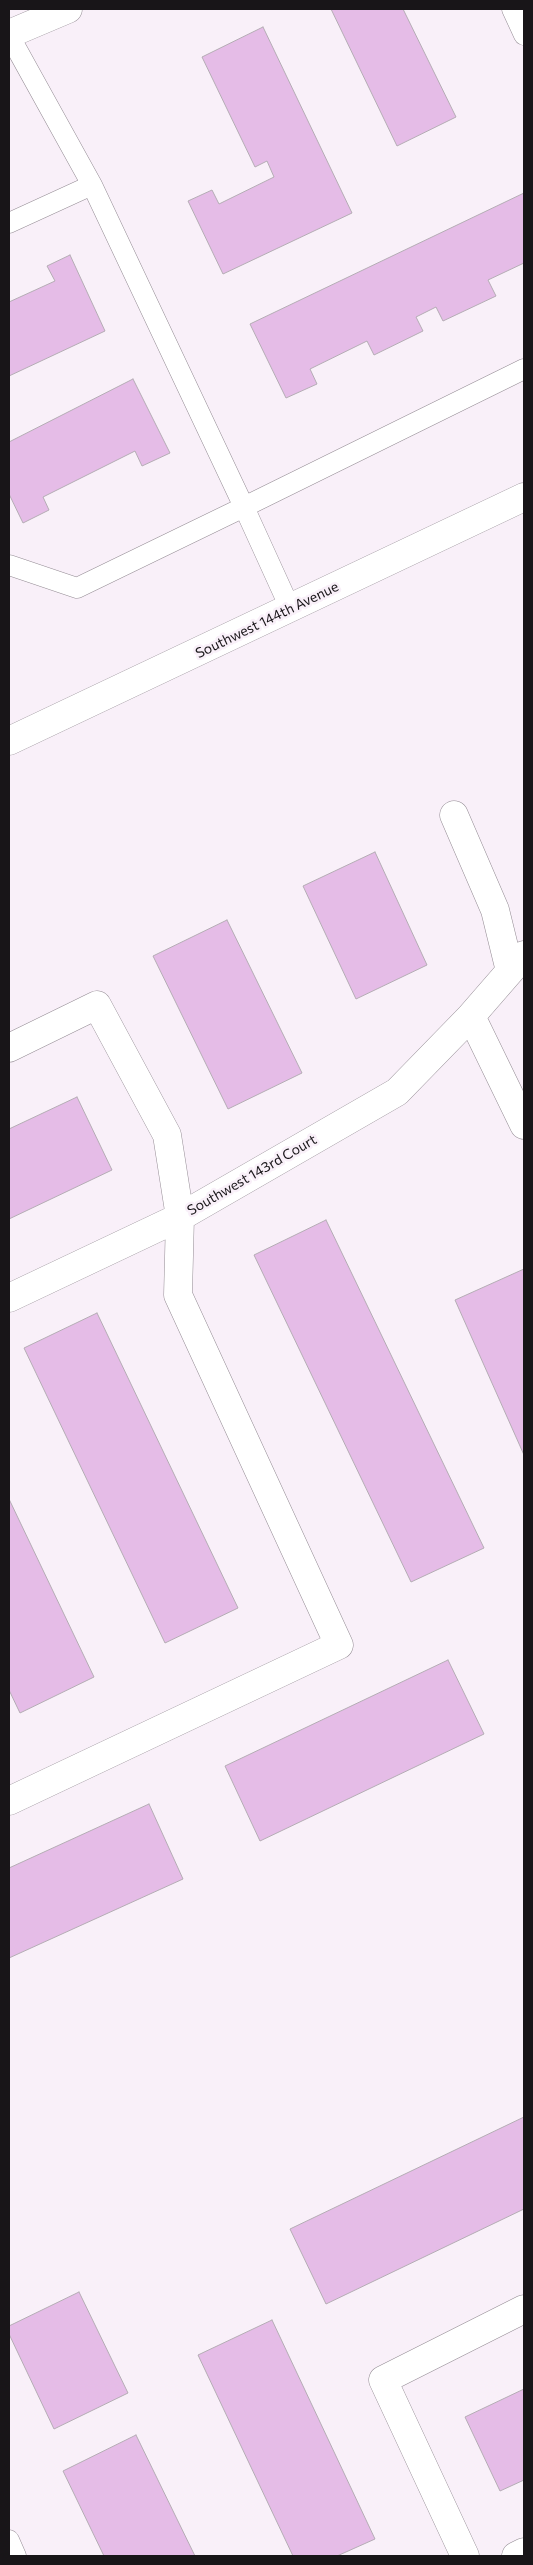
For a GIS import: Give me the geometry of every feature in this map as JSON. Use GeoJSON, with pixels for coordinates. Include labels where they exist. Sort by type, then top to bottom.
{"type":"FeatureCollection","features":[{"type":"Feature","properties":{"kind":"street"},"geometry":{"type":"LineString","coordinates":[[9,35],[68,9]]}},
{"type":"Feature","properties":{"kind":"street","name":"Southwest 144th Avenue"},"geometry":{"type":"LineString","coordinates":[[9,741],[524,497]]}},
{"type":"Feature","properties":{"kind":"street"},"geometry":{"type":"LineString","coordinates":[[454,815],[517,963]]}},
{"type":"Feature","properties":{"kind":"street","name":"Southwest 143rd Court"},"geometry":{"type":"LineString","coordinates":[[9,1298],[180,1217],[397,1092],[471,1016],[517,963]]}},
{"type":"Feature","properties":{"kind":"street"},"geometry":{"type":"LineString","coordinates":[[9,1048],[97,1005],[167,1135],[180,1217],[178,1295],[339,1646],[9,1801]]}},
{"type":"Feature","properties":{"kind":"street"},"geometry":{"type":"LineString","coordinates":[[471,1016],[524,1125]]}},
{"type":"Feature","properties":{"kind":"street"},"geometry":{"type":"LineString","coordinates":[[465,2556],[383,2380],[524,2309]]}},
{"type":"Feature","properties":{"kind":"street"},"geometry":{"type":"LineString","coordinates":[[516,2556],[524,2552]]}},
{"type":"Feature","properties":{"kind":"lane"},"geometry":{"type":"LineString","coordinates":[[512,9],[524,35]]}},
{"type":"Feature","properties":{"kind":"lane"},"geometry":{"type":"LineString","coordinates":[[9,35],[92,185],[290,608]]}},
{"type":"Feature","properties":{"kind":"lane"},"geometry":{"type":"LineString","coordinates":[[9,223],[92,185]]}},
{"type":"Feature","properties":{"kind":"lane"},"geometry":{"type":"LineString","coordinates":[[9,565],[77,588],[524,369]]}},
{"type":"Feature","properties":{"kind":"lane"},"geometry":{"type":"LineString","coordinates":[[9,2540],[16,2556]]}},
{"type":"Feature","properties":{"kind":"building"},"geometry":{"type":"Polygon","coordinates":[[[331,9],[403,9],[456,117],[397,146],[331,9]]]}},
{"type":"Feature","properties":{"kind":"building"},"geometry":{"type":"Polygon","coordinates":[[[263,27],[352,213],[223,274],[188,201],[212,190],[219,204],[274,177],[267,161],[255,167],[202,57],[263,27]]]}},
{"type":"Feature","properties":{"kind":"building"},"geometry":{"type":"Polygon","coordinates":[[[524,193],[524,263],[488,280],[496,296],[443,321],[436,307],[416,317],[423,331],[374,355],[367,341],[310,369],[317,384],[286,398],[250,324],[524,193]]]}},
{"type":"Feature","properties":{"kind":"building"},"geometry":{"type":"Polygon","coordinates":[[[70,255],[105,331],[9,376],[9,302],[55,281],[47,266],[70,255]]]}},
{"type":"Feature","properties":{"kind":"building"},"geometry":{"type":"Polygon","coordinates":[[[133,379],[170,453],[142,466],[135,451],[43,497],[49,510],[23,523],[9,494],[9,442],[133,379]]]}},
{"type":"Feature","properties":{"kind":"building"},"geometry":{"type":"Polygon","coordinates":[[[375,852],[427,965],[356,999],[303,886],[375,852]]]}},
{"type":"Feature","properties":{"kind":"building"},"geometry":{"type":"Polygon","coordinates":[[[227,920],[302,1073],[228,1109],[153,956],[227,920]]]}},
{"type":"Feature","properties":{"kind":"building"},"geometry":{"type":"Polygon","coordinates":[[[77,1097],[112,1170],[9,1219],[9,1129],[77,1097]]]}},
{"type":"Feature","properties":{"kind":"building"},"geometry":{"type":"Polygon","coordinates":[[[326,1220],[484,1548],[411,1582],[254,1255],[326,1220]]]}},
{"type":"Feature","properties":{"kind":"building"},"geometry":{"type":"Polygon","coordinates":[[[524,1269],[524,1455],[455,1300],[524,1269]]]}},
{"type":"Feature","properties":{"kind":"building"},"geometry":{"type":"Polygon","coordinates":[[[97,1313],[238,1608],[165,1643],[24,1348],[97,1313]]]}},
{"type":"Feature","properties":{"kind":"building"},"geometry":{"type":"Polygon","coordinates":[[[9,1499],[94,1677],[20,1713],[9,1690],[9,1499]]]}},
{"type":"Feature","properties":{"kind":"building"},"geometry":{"type":"Polygon","coordinates":[[[448,1660],[484,1734],[260,1841],[225,1766],[448,1660]]]}},
{"type":"Feature","properties":{"kind":"building"},"geometry":{"type":"Polygon","coordinates":[[[149,1804],[183,1879],[9,1958],[9,1868],[149,1804]]]}},
{"type":"Feature","properties":{"kind":"building"},"geometry":{"type":"Polygon","coordinates":[[[524,2117],[524,2209],[326,2304],[290,2229],[524,2117]]]}},
{"type":"Feature","properties":{"kind":"building"},"geometry":{"type":"Polygon","coordinates":[[[79,2292],[128,2393],[54,2429],[9,2334],[9,2326],[79,2292]]]}},
{"type":"Feature","properties":{"kind":"building"},"geometry":{"type":"Polygon","coordinates":[[[272,2320],[375,2539],[337,2556],[293,2556],[198,2355],[272,2320]]]}},
{"type":"Feature","properties":{"kind":"building"},"geometry":{"type":"Polygon","coordinates":[[[524,2389],[524,2480],[500,2491],[465,2417],[524,2389]]]}},
{"type":"Feature","properties":{"kind":"building"},"geometry":{"type":"Polygon","coordinates":[[[136,2435],[195,2556],[104,2556],[63,2471],[136,2435]]]}}]}
